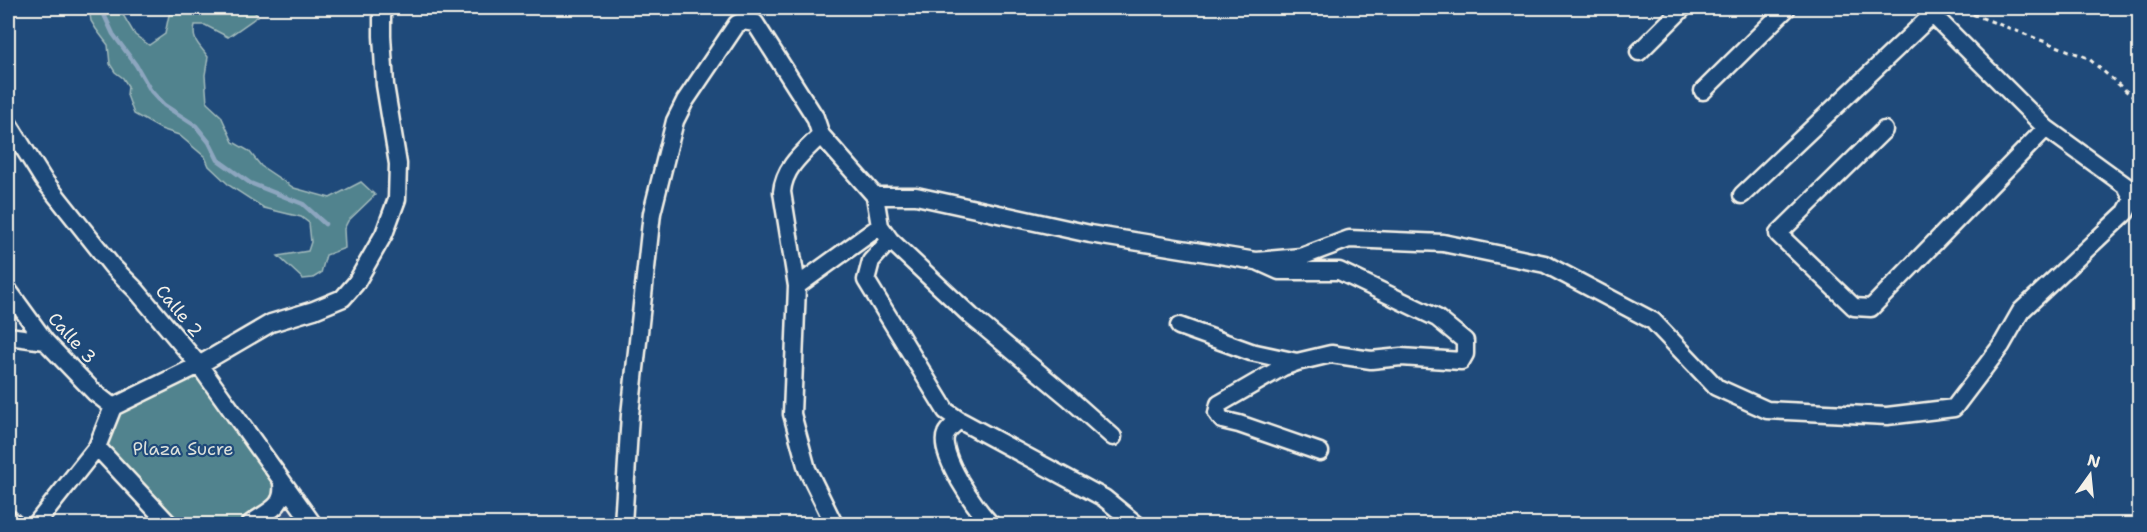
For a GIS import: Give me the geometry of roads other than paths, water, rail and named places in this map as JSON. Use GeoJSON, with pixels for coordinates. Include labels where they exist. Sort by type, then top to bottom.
{"type":"FeatureCollection","features":[{"type":"Feature","properties":{"kind":"street"},"geometry":{"type":"LineString","coordinates":[[36,525],[97,447],[113,407],[199,365],[271,323],[314,310],[343,298],[356,284],[384,234],[397,199],[398,164],[386,85],[382,8]]}},
{"type":"Feature","properties":{"kind":"street"},"geometry":{"type":"LineString","coordinates":[[1639,52],[1683,8]]}},
{"type":"Feature","properties":{"kind":"street"},"geometry":{"type":"LineString","coordinates":[[1703,91],[1787,8]]}},
{"type":"Feature","properties":{"kind":"street"},"geometry":{"type":"LineString","coordinates":[[1256,261],[1301,257],[1349,239],[1443,243],[1545,264],[1653,321],[1716,387],[1767,410],[1887,416],[1954,408],[2001,346],[2021,311],[2126,212],[2133,199],[2126,186],[2046,128],[1929,11],[1742,195]]}},
{"type":"Feature","properties":{"kind":"street"},"geometry":{"type":"LineString","coordinates":[[623,525],[630,415],[652,213],[675,121],[685,101],[737,24],[741,14],[759,28],[815,117],[821,135],[875,196],[880,226],[890,240],[971,316],[1113,437]]}},
{"type":"Feature","properties":{"kind":"street","name":"Calle 2"},"geometry":{"type":"LineString","coordinates":[[8,123],[43,179],[112,266],[136,290],[199,365],[313,525]]}},
{"type":"Feature","properties":{"kind":"street"},"geometry":{"type":"LineString","coordinates":[[1884,130],[1778,234],[1854,307],[1871,308],[2046,128]]}},
{"type":"Feature","properties":{"kind":"street"},"geometry":{"type":"LineString","coordinates":[[821,135],[791,166],[783,183],[782,192],[797,286],[792,414],[807,470],[834,525]]}},
{"type":"Feature","properties":{"kind":"street"},"geometry":{"type":"LineString","coordinates":[[875,196],[916,196],[1090,234],[1256,261],[1279,271],[1339,271],[1437,318],[1464,342],[1466,354],[1461,361],[1401,357],[1371,360],[1331,354],[1297,362],[1219,404],[1217,413],[1222,420],[1320,452]]}},
{"type":"Feature","properties":{"kind":"street"},"geometry":{"type":"LineString","coordinates":[[797,286],[880,226]]}},
{"type":"Feature","properties":{"kind":"street"},"geometry":{"type":"LineString","coordinates":[[890,240],[871,261],[866,280],[946,411],[1104,498],[1136,525]]}},
{"type":"Feature","properties":{"kind":"street","name":"Calle 3"},"geometry":{"type":"LineString","coordinates":[[8,290],[45,341],[95,393],[113,407]]}},
{"type":"Feature","properties":{"kind":"street"},"geometry":{"type":"LineString","coordinates":[[1179,326],[1251,352],[1297,362]]}},
{"type":"Feature","properties":{"kind":"street"},"geometry":{"type":"LineString","coordinates":[[8,336],[45,341]]}},
{"type":"Feature","properties":{"kind":"street"},"geometry":{"type":"LineString","coordinates":[[959,420],[945,434],[944,447],[960,482],[991,525]]}},
{"type":"Feature","properties":{"kind":"street"},"geometry":{"type":"LineString","coordinates":[[97,447],[169,525]]}},
{"type":"Feature","properties":{"kind":"street"},"geometry":{"type":"LineString","coordinates":[[250,525],[280,503],[283,492],[282,484]]}},
{"type":"Feature","properties":{"kind":"street"},"geometry":{"type":"LineString","coordinates":[[8,518],[15,525]]}},
{"type":"Feature","properties":{"kind":"waterway"},"geometry":{"type":"LineString","coordinates":[[101,8],[113,34],[136,65],[151,91],[164,105],[196,126],[209,142],[218,160],[250,183],[303,204],[325,224]]}},
{"type":"Feature","properties":{"kind":"park label","name":"Plaza Sucre"},"geometry":{"type":"Point","coordinates":[183,449]}}]}
